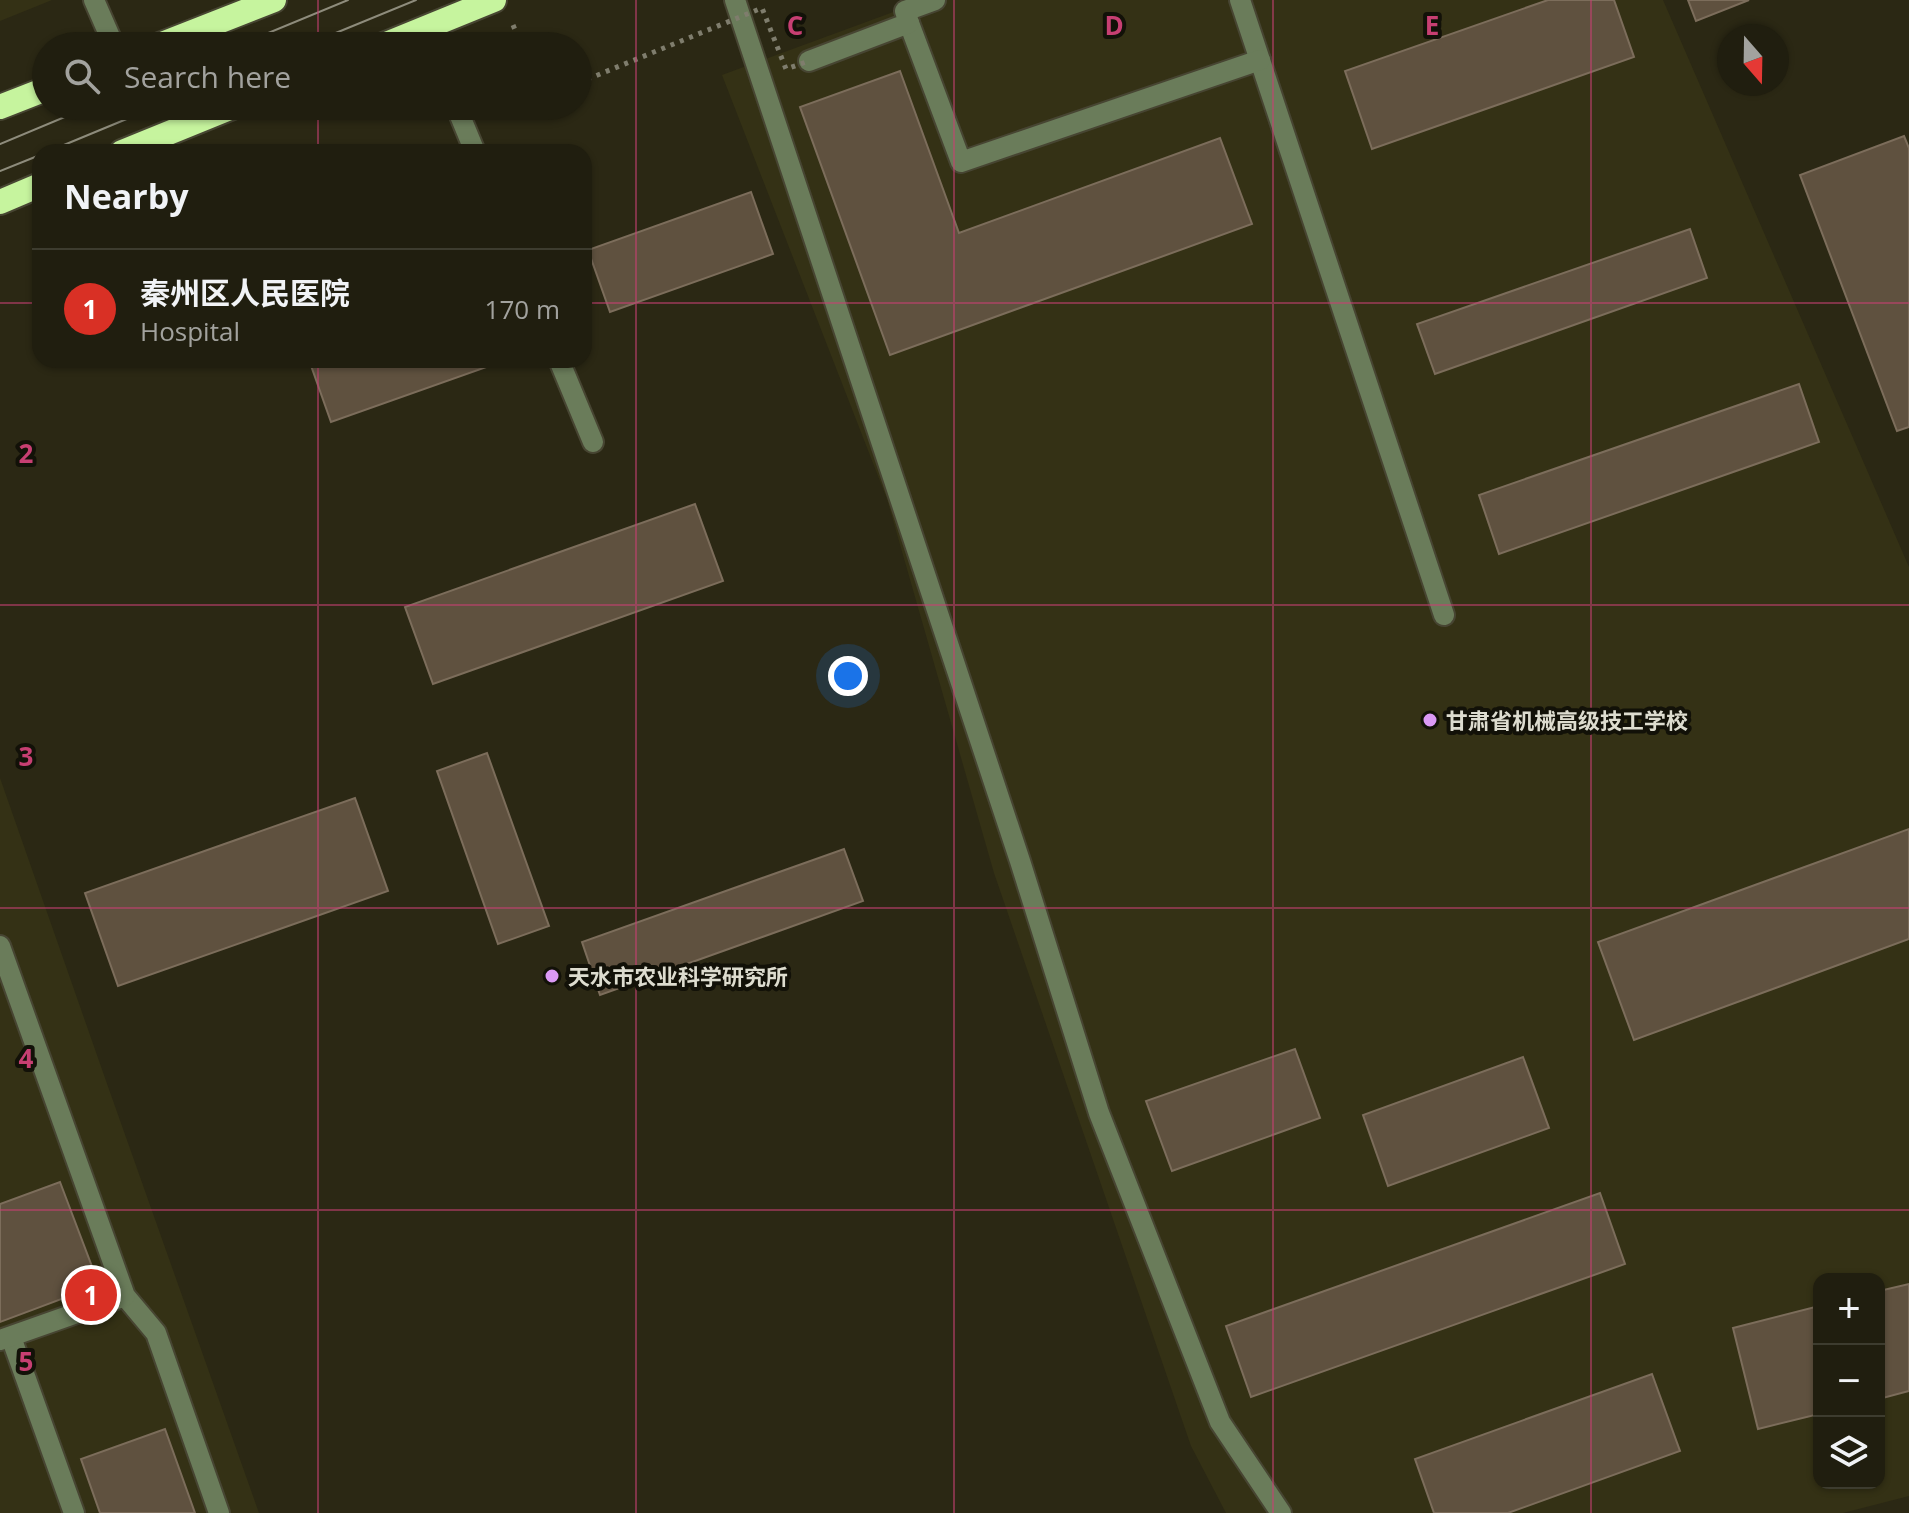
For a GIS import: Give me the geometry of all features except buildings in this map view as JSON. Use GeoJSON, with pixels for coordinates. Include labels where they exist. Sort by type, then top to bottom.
{"type":"FeatureCollection","features":[{"type":"Feature","properties":{"kind":"highway"},"geometry":{"type":"LineString","coordinates":[[193,32],[274,0]]}},
{"type":"Feature","properties":{"kind":"highway"},"geometry":{"type":"LineString","coordinates":[[437,32],[494,0]]}},
{"type":"Feature","properties":{"kind":"highway"},"geometry":{"type":"LineString","coordinates":[[0,107],[32,94]]}},
{"type":"Feature","properties":{"kind":"highway"},"geometry":{"type":"LineString","coordinates":[[142,144],[201,120]]}},
{"type":"Feature","properties":{"kind":"highway"},"geometry":{"type":"LineString","coordinates":[[0,202],[32,188]]}},
{"type":"Feature","properties":{"kind":"lane"},"geometry":{"type":"LineString","coordinates":[[94,0],[108,32]]}},
{"type":"Feature","properties":{"kind":"lane"},"geometry":{"type":"LineString","coordinates":[[735,0],[1020,861],[1099,1113],[1220,1422],[1281,1513]]}},
{"type":"Feature","properties":{"kind":"lane"},"geometry":{"type":"LineString","coordinates":[[935,0],[905,11],[961,162],[1260,60]]}},
{"type":"Feature","properties":{"kind":"lane"},"geometry":{"type":"LineString","coordinates":[[1240,0],[1444,615]]}},
{"type":"Feature","properties":{"kind":"lane"},"geometry":{"type":"LineString","coordinates":[[809,61],[909,23]]}},
{"type":"Feature","properties":{"kind":"lane"},"geometry":{"type":"LineString","coordinates":[[462,120],[472,144]]}},
{"type":"Feature","properties":{"kind":"lane"},"geometry":{"type":"LineString","coordinates":[[562,368],[593,442]]}},
{"type":"Feature","properties":{"kind":"lane"},"geometry":{"type":"LineString","coordinates":[[0,946],[125,1296],[156,1333],[219,1513]]}},
{"type":"Feature","properties":{"kind":"lane"},"geometry":{"type":"LineString","coordinates":[[74,1513],[5,1338],[125,1296]]}},
{"type":"Feature","properties":{"kind":"path"},"geometry":{"type":"LineString","coordinates":[[592,77],[762,8],[786,69],[809,61]]}},
{"type":"Feature","properties":{"kind":"shaded area"},"geometry":{"type":"Polygon","coordinates":[[[0,0],[52,0],[0,21],[0,0]]]}},
{"type":"Feature","properties":{"kind":"shaded area","name":"甘肃省机械高级技工学校"},"geometry":{"type":"Polygon","coordinates":[[[926,0],[1663,0],[1909,567],[1909,1496],[1843,1513],[1226,1513],[1191,1446],[994,873],[887,499],[722,75],[926,0]]]}},
{"type":"Feature","properties":{"kind":"shaded area"},"geometry":{"type":"Polygon","coordinates":[[[0,778],[105,1078],[259,1513],[0,1513],[0,778]]]}},
{"type":"Feature","properties":{"kind":"tram line"},"geometry":{"type":"LineString","coordinates":[[271,32],[348,0]]}},
{"type":"Feature","properties":{"kind":"tram line"},"geometry":{"type":"LineString","coordinates":[[338,32],[416,0]]}},
{"type":"Feature","properties":{"kind":"tram line"},"geometry":{"type":"LineString","coordinates":[[0,144],[57,120]]}},
{"type":"Feature","properties":{"kind":"tram line"},"geometry":{"type":"LineString","coordinates":[[66,144],[124,120]]}},
{"type":"Feature","properties":{"kind":"tram line"},"geometry":{"type":"LineString","coordinates":[[0,171],[32,158]]}},
{"type":"Feature","properties":{"kind":"place","name":"甘肃省机械高级技工学校"},"geometry":{"type":"Point","coordinates":[1430,720]}},
{"type":"Feature","properties":{"kind":"place","name":"天水市农业科学研究所"},"geometry":{"type":"Point","coordinates":[552,976]}},
{"type":"Feature","properties":{"kind":"place","name":"秦州区人民医院"},"geometry":{"type":"Point","coordinates":[91,1295]}}]}
